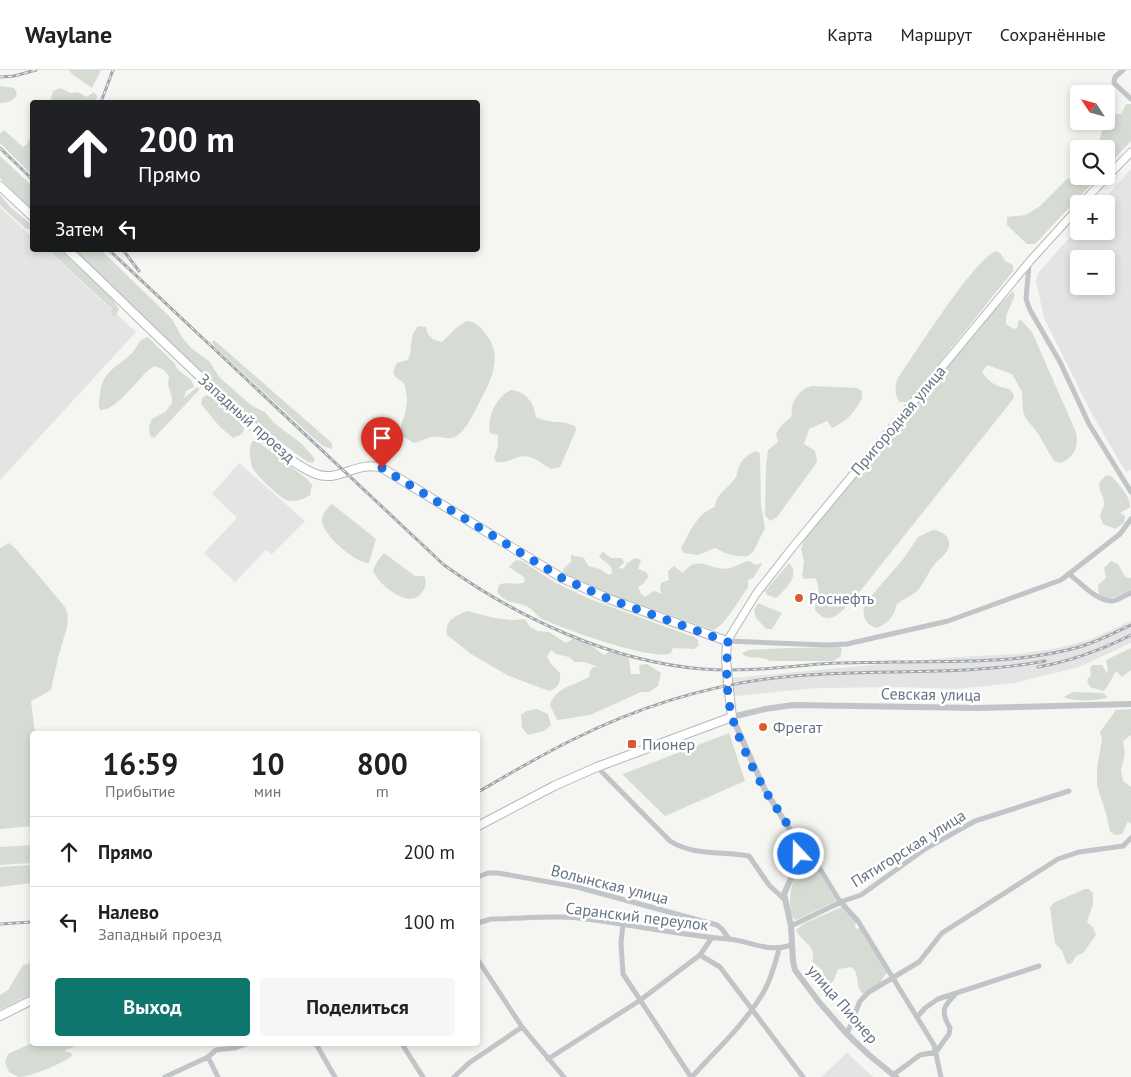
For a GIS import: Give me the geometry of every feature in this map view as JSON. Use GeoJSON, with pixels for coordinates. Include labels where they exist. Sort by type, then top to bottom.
{"type":"FeatureCollection","features":[{"type":"Feature","properties":{"kind":"main road"},"geometry":{"type":"LineString","coordinates":[[1090,195],[1131,152]]}},
{"type":"Feature","properties":{"kind":"main road"},"geometry":{"type":"LineString","coordinates":[[0,186],[30,214]]}},
{"type":"Feature","properties":{"kind":"main road","name":"Пригородная улица"},"geometry":{"type":"LineString","coordinates":[[728,642],[746,609],[772,572],[1030,261],[1070,217]]}},
{"type":"Feature","properties":{"kind":"main road","name":"Западный проезд"},"geometry":{"type":"LineString","coordinates":[[70,252],[274,446],[314,474],[330,476],[365,465],[382,468],[562,578],[609,599],[728,642]]}},
{"type":"Feature","properties":{"kind":"main road"},"geometry":{"type":"LineString","coordinates":[[480,825],[554,786],[597,767],[732,717],[726,660],[728,642]]}},
{"type":"Feature","properties":{"kind":"main road"},"geometry":{"type":"LineString","coordinates":[[0,1016],[30,1001]]}},
{"type":"Feature","properties":{"kind":"street"},"geometry":{"type":"LineString","coordinates":[[1123,70],[1115,77],[1114,83],[1131,99]]}},
{"type":"Feature","properties":{"kind":"street"},"geometry":{"type":"LineString","coordinates":[[1030,261],[1026,292],[1030,310],[1060,362],[1090,424],[1131,492]]}},
{"type":"Feature","properties":{"kind":"street"},"geometry":{"type":"LineString","coordinates":[[728,642],[826,645],[860,642],[948,621],[1053,583],[1069,574],[1120,534],[1131,519]]}},
{"type":"Feature","properties":{"kind":"street"},"geometry":{"type":"LineString","coordinates":[[1069,574],[1099,597],[1106,600],[1115,601],[1131,593]]}},
{"type":"Feature","properties":{"kind":"street","name":"Севская улица"},"geometry":{"type":"LineString","coordinates":[[732,717],[765,709],[793,706],[977,708],[1131,704]]}},
{"type":"Feature","properties":{"kind":"street"},"geometry":{"type":"LineString","coordinates":[[732,717],[758,776],[792,833],[799,850],[797,865],[786,887],[784,899]]}},
{"type":"Feature","properties":{"kind":"street"},"geometry":{"type":"LineString","coordinates":[[597,767],[670,840],[682,847],[695,850],[749,856],[769,885],[784,899]]}},
{"type":"Feature","properties":{"kind":"street","name":"Пятигорская улица"},"geometry":{"type":"LineString","coordinates":[[791,926],[841,902],[861,895],[925,849],[975,821],[1069,791]]}},
{"type":"Feature","properties":{"kind":"street"},"geometry":{"type":"LineString","coordinates":[[847,1034],[860,1001],[869,992],[919,962],[942,933],[1058,859],[1079,852],[1123,846],[1131,838]]}},
{"type":"Feature","properties":{"kind":"street"},"geometry":{"type":"LineString","coordinates":[[799,850],[806,853],[818,864],[841,902],[855,916],[918,1016],[936,1052],[941,1077]]}},
{"type":"Feature","properties":{"kind":"street","name":"Волынская улица"},"geometry":{"type":"LineString","coordinates":[[480,876],[498,872],[577,887],[716,926],[722,929],[729,939]]}},
{"type":"Feature","properties":{"kind":"street","name":"улица Пионер"},"geometry":{"type":"LineString","coordinates":[[784,899],[791,926],[794,966],[798,975],[847,1034],[895,1076]]}},
{"type":"Feature","properties":{"kind":"street","name":"Саранский переулок"},"geometry":{"type":"LineString","coordinates":[[480,922],[491,919],[575,918],[712,939],[729,939],[779,949],[792,945]]}},
{"type":"Feature","properties":{"kind":"street"},"geometry":{"type":"LineString","coordinates":[[623,924],[620,943],[623,974],[639,1001],[691,1077],[741,1023],[751,1009],[767,984],[779,949]]}},
{"type":"Feature","properties":{"kind":"street"},"geometry":{"type":"LineString","coordinates":[[548,1059],[639,1001],[700,955],[712,939]]}},
{"type":"Feature","properties":{"kind":"street"},"geometry":{"type":"LineString","coordinates":[[700,955],[720,967],[803,1077]]}},
{"type":"Feature","properties":{"kind":"street"},"geometry":{"type":"LineString","coordinates":[[480,963],[522,1028],[564,1077]]}},
{"type":"Feature","properties":{"kind":"street"},"geometry":{"type":"LineString","coordinates":[[918,1016],[931,1003],[958,992],[1039,966]]}},
{"type":"Feature","properties":{"kind":"street"},"geometry":{"type":"LineString","coordinates":[[895,1076],[920,1055],[936,1052],[950,1028],[943,1011],[948,1002],[958,992]]}},
{"type":"Feature","properties":{"kind":"street"},"geometry":{"type":"LineString","coordinates":[[454,1077],[469,1063],[522,1028]]}},
{"type":"Feature","properties":{"kind":"street"},"geometry":{"type":"LineString","coordinates":[[165,1077],[208,1057],[218,1050],[240,1046]]}},
{"type":"Feature","properties":{"kind":"street"},"geometry":{"type":"LineString","coordinates":[[317,1046],[334,1077]]}},
{"type":"Feature","properties":{"kind":"street"},"geometry":{"type":"LineString","coordinates":[[403,1046],[423,1077]]}},
{"type":"Feature","properties":{"kind":"street"},"geometry":{"type":"LineString","coordinates":[[208,1057],[218,1077]]}},
{"type":"Feature","properties":{"kind":"shaded area"},"geometry":{"type":"Polygon","coordinates":[[[69,70],[101,70],[92,88],[69,70]]]}},
{"type":"Feature","properties":{"kind":"shaded area"},"geometry":{"type":"Polygon","coordinates":[[[0,86],[14,88],[17,93],[15,98],[8,102],[0,103],[0,86]]]}},
{"type":"Feature","properties":{"kind":"shaded area"},"geometry":{"type":"Polygon","coordinates":[[[60,88],[71,93],[78,92],[87,97],[94,92],[97,96],[96,100],[49,100],[53,91],[60,88]]]}},
{"type":"Feature","properties":{"kind":"shaded area"},"geometry":{"type":"Polygon","coordinates":[[[1126,104],[1131,104],[1131,141],[1115,158],[1115,140],[1100,140],[1103,130],[1115,130],[1115,114],[1121,114],[1126,104]]]}},
{"type":"Feature","properties":{"kind":"shaded area"},"geometry":{"type":"Polygon","coordinates":[[[4,130],[23,147],[30,138],[30,173],[0,143],[0,134],[4,130]]]}},
{"type":"Feature","properties":{"kind":"shaded area"},"geometry":{"type":"Polygon","coordinates":[[[0,156],[30,184],[30,208],[0,178],[0,156]]]}},
{"type":"Feature","properties":{"kind":"shaded area"},"geometry":{"type":"Polygon","coordinates":[[[1131,169],[1131,470],[1126,472],[1093,416],[1044,318],[1036,281],[1038,273],[1070,237],[1070,240],[1115,240],[1115,195],[1108,195],[1131,169]]]}},
{"type":"Feature","properties":{"kind":"shaded area"},"geometry":{"type":"Polygon","coordinates":[[[1070,178],[1070,185],[1091,185],[1081,195],[1070,195],[1070,207],[1035,244],[1027,244],[1007,225],[1007,217],[1026,215],[1040,206],[1070,178]]]}},
{"type":"Feature","properties":{"kind":"shaded area"},"geometry":{"type":"Polygon","coordinates":[[[0,195],[11,208],[30,223],[30,229],[26,229],[0,205],[0,195]]]}},
{"type":"Feature","properties":{"kind":"shaded area"},"geometry":{"type":"Polygon","coordinates":[[[0,207],[30,235],[30,252],[49,252],[136,332],[0,480],[0,207]]]}},
{"type":"Feature","properties":{"kind":"shaded area"},"geometry":{"type":"Polygon","coordinates":[[[996,251],[1001,254],[1005,261],[1013,265],[1013,271],[908,402],[900,402],[896,390],[898,378],[960,288],[986,258],[996,251]]]}},
{"type":"Feature","properties":{"kind":"shaded area"},"geometry":{"type":"Polygon","coordinates":[[[50,252],[62,252],[110,296],[119,309],[116,316],[111,315],[112,309],[50,252]]]}},
{"type":"Feature","properties":{"kind":"shaded area"},"geometry":{"type":"Polygon","coordinates":[[[76,252],[103,252],[172,319],[190,347],[210,362],[219,377],[252,406],[265,412],[274,423],[302,444],[315,459],[313,463],[308,462],[276,439],[246,414],[76,252]]]}},
{"type":"Feature","properties":{"kind":"shaded area"},"geometry":{"type":"Polygon","coordinates":[[[1013,291],[1015,295],[1006,316],[1006,324],[1014,329],[1018,327],[1018,321],[1021,320],[1032,332],[1076,432],[1077,442],[1075,451],[1061,463],[1054,461],[1023,412],[1022,392],[1012,374],[987,365],[982,372],[985,376],[996,385],[1011,390],[1014,398],[857,595],[837,615],[826,618],[821,616],[815,610],[819,591],[815,578],[804,579],[802,575],[804,562],[801,549],[804,540],[996,308],[1013,291]]]}},
{"type":"Feature","properties":{"kind":"shaded area"},"geometry":{"type":"Polygon","coordinates":[[[467,321],[475,323],[481,328],[491,342],[494,351],[495,361],[487,389],[469,422],[458,435],[452,438],[432,437],[414,443],[402,436],[401,432],[401,425],[407,405],[404,383],[394,374],[395,367],[397,363],[408,360],[413,336],[418,326],[426,327],[431,338],[442,342],[456,328],[467,321]]]}},
{"type":"Feature","properties":{"kind":"shaded area"},"geometry":{"type":"Polygon","coordinates":[[[148,337],[193,383],[194,387],[186,391],[184,398],[197,387],[200,389],[154,438],[150,436],[149,427],[152,419],[165,412],[172,403],[168,384],[169,376],[163,369],[154,366],[121,399],[107,409],[100,410],[99,404],[101,387],[107,375],[132,353],[141,341],[148,337]]]}},
{"type":"Feature","properties":{"kind":"shaded area"},"geometry":{"type":"Polygon","coordinates":[[[214,340],[332,443],[332,449],[323,446],[309,434],[214,346],[212,342],[214,340]]]}},
{"type":"Feature","properties":{"kind":"shaded area"},"geometry":{"type":"Polygon","coordinates":[[[812,386],[857,388],[862,391],[862,398],[850,416],[837,426],[832,428],[827,421],[809,429],[804,444],[815,451],[817,462],[777,517],[770,521],[765,515],[768,450],[778,442],[776,434],[781,426],[792,416],[792,407],[796,397],[803,390],[812,386]]]}},
{"type":"Feature","properties":{"kind":"shaded area"},"geometry":{"type":"Polygon","coordinates":[[[511,390],[525,395],[533,407],[536,417],[545,421],[575,426],[576,430],[560,467],[551,469],[525,456],[504,462],[496,462],[494,458],[498,446],[498,435],[490,433],[491,414],[501,397],[511,390]]]}},
{"type":"Feature","properties":{"kind":"shaded area"},"geometry":{"type":"Polygon","coordinates":[[[207,395],[214,399],[242,425],[244,429],[242,434],[233,438],[219,426],[201,404],[202,398],[207,395]]]}},
{"type":"Feature","properties":{"kind":"shaded area"},"geometry":{"type":"Polygon","coordinates":[[[253,441],[257,441],[307,479],[312,485],[310,495],[299,500],[290,501],[279,495],[268,485],[252,467],[250,450],[253,441]]]}},
{"type":"Feature","properties":{"kind":"shaded area"},"geometry":{"type":"Polygon","coordinates":[[[757,451],[760,454],[761,505],[765,528],[753,552],[748,556],[739,556],[715,548],[698,555],[684,553],[681,549],[694,524],[703,514],[715,507],[720,494],[736,477],[743,461],[757,451]]]}},
{"type":"Feature","properties":{"kind":"shaded area"},"geometry":{"type":"Polygon","coordinates":[[[239,463],[305,521],[272,554],[266,550],[235,582],[204,553],[237,518],[212,494],[239,463]]]}},
{"type":"Feature","properties":{"kind":"shaded area"},"geometry":{"type":"Polygon","coordinates":[[[1107,475],[1111,476],[1120,486],[1130,503],[1130,507],[1120,513],[1125,516],[1124,523],[1115,529],[1103,524],[1100,516],[1104,500],[1099,486],[1102,479],[1107,475]]]}},
{"type":"Feature","properties":{"kind":"shaded area"},"geometry":{"type":"Polygon","coordinates":[[[332,504],[376,539],[369,563],[363,562],[348,553],[324,527],[322,518],[325,511],[332,504]]]}},
{"type":"Feature","properties":{"kind":"shaded area"},"geometry":{"type":"Polygon","coordinates":[[[933,530],[941,532],[947,537],[949,546],[946,553],[933,566],[916,592],[897,604],[893,616],[888,621],[877,628],[869,624],[864,614],[867,601],[904,558],[918,537],[933,530]]]}},
{"type":"Feature","properties":{"kind":"shaded area"},"geometry":{"type":"Polygon","coordinates":[[[9,543],[16,549],[65,607],[68,615],[67,627],[51,690],[31,701],[35,731],[30,731],[30,826],[0,829],[0,548],[9,543]]]}},
{"type":"Feature","properties":{"kind":"shaded area"},"geometry":{"type":"Polygon","coordinates":[[[603,552],[611,558],[622,558],[624,563],[619,567],[620,569],[624,568],[627,563],[635,558],[641,560],[638,569],[646,572],[649,576],[642,585],[638,586],[641,594],[645,597],[654,591],[662,594],[660,589],[661,583],[669,580],[668,571],[674,566],[683,573],[694,564],[706,564],[724,569],[749,561],[756,565],[762,564],[753,578],[748,580],[748,587],[732,611],[713,630],[630,601],[622,601],[564,575],[563,569],[571,562],[571,555],[584,558],[588,566],[600,569],[609,575],[612,573],[611,567],[599,556],[603,552]]]}},
{"type":"Feature","properties":{"kind":"shaded area"},"geometry":{"type":"Polygon","coordinates":[[[384,553],[415,576],[424,576],[426,580],[425,585],[418,597],[411,599],[403,598],[381,583],[373,570],[384,553]]]}},
{"type":"Feature","properties":{"kind":"shaded area"},"geometry":{"type":"Polygon","coordinates":[[[516,560],[522,561],[554,582],[592,600],[694,637],[698,640],[699,645],[694,649],[673,648],[671,653],[646,653],[607,643],[542,619],[527,607],[505,599],[497,592],[499,585],[525,582],[524,577],[509,567],[516,560]]]}},
{"type":"Feature","properties":{"kind":"shaded area"},"geometry":{"type":"Polygon","coordinates":[[[1111,561],[1118,564],[1125,577],[1131,578],[1131,591],[1107,598],[1099,595],[1098,585],[1106,578],[1104,568],[1111,561]]]}},
{"type":"Feature","properties":{"kind":"shaded area"},"geometry":{"type":"Polygon","coordinates":[[[789,563],[793,572],[791,582],[776,598],[767,595],[765,591],[789,563]]]}},
{"type":"Feature","properties":{"kind":"shaded area"},"geometry":{"type":"Polygon","coordinates":[[[758,603],[782,613],[772,629],[766,629],[756,618],[754,610],[758,603]]]}},
{"type":"Feature","properties":{"kind":"shaded area"},"geometry":{"type":"Polygon","coordinates":[[[467,611],[494,618],[525,619],[530,627],[537,631],[549,632],[566,643],[574,638],[589,644],[604,655],[610,651],[625,655],[629,658],[631,674],[640,674],[639,665],[647,664],[661,673],[658,686],[649,692],[641,692],[590,715],[557,720],[550,705],[556,694],[566,687],[589,677],[593,667],[598,667],[584,662],[575,662],[569,657],[556,654],[551,650],[547,656],[551,664],[560,673],[560,679],[555,689],[549,691],[507,675],[471,654],[447,635],[447,626],[451,620],[467,611]]]}},
{"type":"Feature","properties":{"kind":"shaded area"},"geometry":{"type":"Polygon","coordinates":[[[1131,621],[1131,643],[1079,667],[1014,683],[957,689],[899,687],[817,688],[724,697],[722,679],[957,657],[1018,654],[1053,649],[1089,640],[1131,621]]]}},
{"type":"Feature","properties":{"kind":"shaded area"},"geometry":{"type":"Polygon","coordinates":[[[840,647],[842,649],[840,657],[833,661],[770,661],[763,658],[748,657],[742,653],[749,650],[840,647]]]}},
{"type":"Feature","properties":{"kind":"shaded area"},"geometry":{"type":"Polygon","coordinates":[[[1131,648],[1131,670],[1122,677],[1116,671],[1103,691],[1090,687],[1087,680],[1091,675],[1090,669],[1092,665],[1102,665],[1106,672],[1108,671],[1106,660],[1131,648]]]}},
{"type":"Feature","properties":{"kind":"shaded area"},"geometry":{"type":"Polygon","coordinates":[[[1073,692],[1103,693],[1108,697],[1073,700],[1064,697],[1073,692]]]}},
{"type":"Feature","properties":{"kind":"shaded area"},"geometry":{"type":"Polygon","coordinates":[[[537,709],[548,714],[551,725],[544,731],[528,735],[522,728],[521,715],[526,711],[537,709]]]}},
{"type":"Feature","properties":{"kind":"shaded area"},"geometry":{"type":"Polygon","coordinates":[[[1131,709],[1131,735],[1123,741],[1125,754],[1121,770],[1123,781],[1131,787],[1131,824],[1128,821],[1122,834],[1115,835],[1110,831],[1097,786],[1097,768],[1102,739],[1100,732],[1116,710],[1131,709]]]}},
{"type":"Feature","properties":{"kind":"shaded area"},"geometry":{"type":"Polygon","coordinates":[[[729,733],[745,781],[665,816],[623,775],[623,774],[729,733]]]}},
{"type":"Feature","properties":{"kind":"shaded area"},"geometry":{"type":"Polygon","coordinates":[[[30,845],[30,863],[0,865],[0,847],[30,845]]]}},
{"type":"Feature","properties":{"kind":"shaded area"},"geometry":{"type":"Polygon","coordinates":[[[810,861],[814,863],[836,901],[796,920],[792,917],[790,893],[798,872],[810,861]]]}},
{"type":"Feature","properties":{"kind":"shaded area"},"geometry":{"type":"Polygon","coordinates":[[[30,865],[30,883],[0,887],[0,867],[30,865]]]}},
{"type":"Feature","properties":{"kind":"shaded area"},"geometry":{"type":"Polygon","coordinates":[[[1089,889],[1093,893],[1093,904],[1087,922],[1093,927],[1096,935],[1083,953],[1076,956],[1072,963],[1067,964],[1062,951],[1055,943],[1050,907],[1055,902],[1089,889]]]}},
{"type":"Feature","properties":{"kind":"shaded area"},"geometry":{"type":"Polygon","coordinates":[[[842,907],[856,920],[855,929],[860,928],[888,971],[880,983],[863,994],[852,967],[838,969],[830,985],[824,984],[823,971],[812,961],[813,952],[811,948],[796,930],[805,923],[842,907]]]}},
{"type":"Feature","properties":{"kind":"shaded area"},"geometry":{"type":"Polygon","coordinates":[[[30,963],[30,995],[0,1010],[0,995],[8,990],[23,965],[30,963]]]}},
{"type":"Feature","properties":{"kind":"shaded area"},"geometry":{"type":"Polygon","coordinates":[[[30,1044],[30,1046],[74,1046],[64,1051],[71,1053],[72,1056],[62,1062],[31,1075],[19,1077],[9,1072],[5,1062],[8,1054],[30,1044]]]}},
{"type":"Feature","properties":{"kind":"shaded area"},"geometry":{"type":"Polygon","coordinates":[[[847,1053],[873,1077],[821,1077],[847,1053]]]}},
{"type":"Feature","properties":{"kind":"railway"},"geometry":{"type":"LineString","coordinates":[[0,77],[14,76],[36,70]]}},
{"type":"Feature","properties":{"kind":"railway"},"geometry":{"type":"LineString","coordinates":[[102,100],[113,70]]}},
{"type":"Feature","properties":{"kind":"railway"},"geometry":{"type":"LineString","coordinates":[[0,148],[30,177]]}},
{"type":"Feature","properties":{"kind":"railway"},"geometry":{"type":"LineString","coordinates":[[111,252],[444,565],[503,603],[567,634],[601,647],[669,665],[716,670],[840,663],[963,661],[1010,659],[1056,652],[1099,640],[1131,625]]}},
{"type":"Feature","properties":{"kind":"railway"},"geometry":{"type":"LineString","coordinates":[[125,252],[139,271]]}},
{"type":"Feature","properties":{"kind":"railway"},"geometry":{"type":"LineString","coordinates":[[1038,667],[1086,654],[1131,635]]}},
{"type":"Feature","properties":{"kind":"railway"},"geometry":{"type":"LineString","coordinates":[[480,791],[549,752],[599,727],[650,707],[703,691],[757,680],[817,674],[948,671],[1013,666],[1045,661]]}},
{"type":"Feature","properties":{"kind":"railway"},"geometry":{"type":"LineString","coordinates":[[0,924],[30,922]]}},
{"type":"Feature","properties":{"kind":"place","name":"Роснефть"},"geometry":{"type":"Point","coordinates":[799,598]}},
{"type":"Feature","properties":{"kind":"place","name":"Фрегат"},"geometry":{"type":"Point","coordinates":[763,727]}},
{"type":"Feature","properties":{"kind":"place","name":"Пионер"},"geometry":{"type":"Point","coordinates":[632,744]}},
{"type":"Feature","properties":{"kind":"route"},"geometry":{"type":"LineString","coordinates":[[382,468],[397,475],[562,578],[609,599],[728,642],[726,660],[732,717],[750,761],[765,790],[796,840],[799,854]]}}]}
